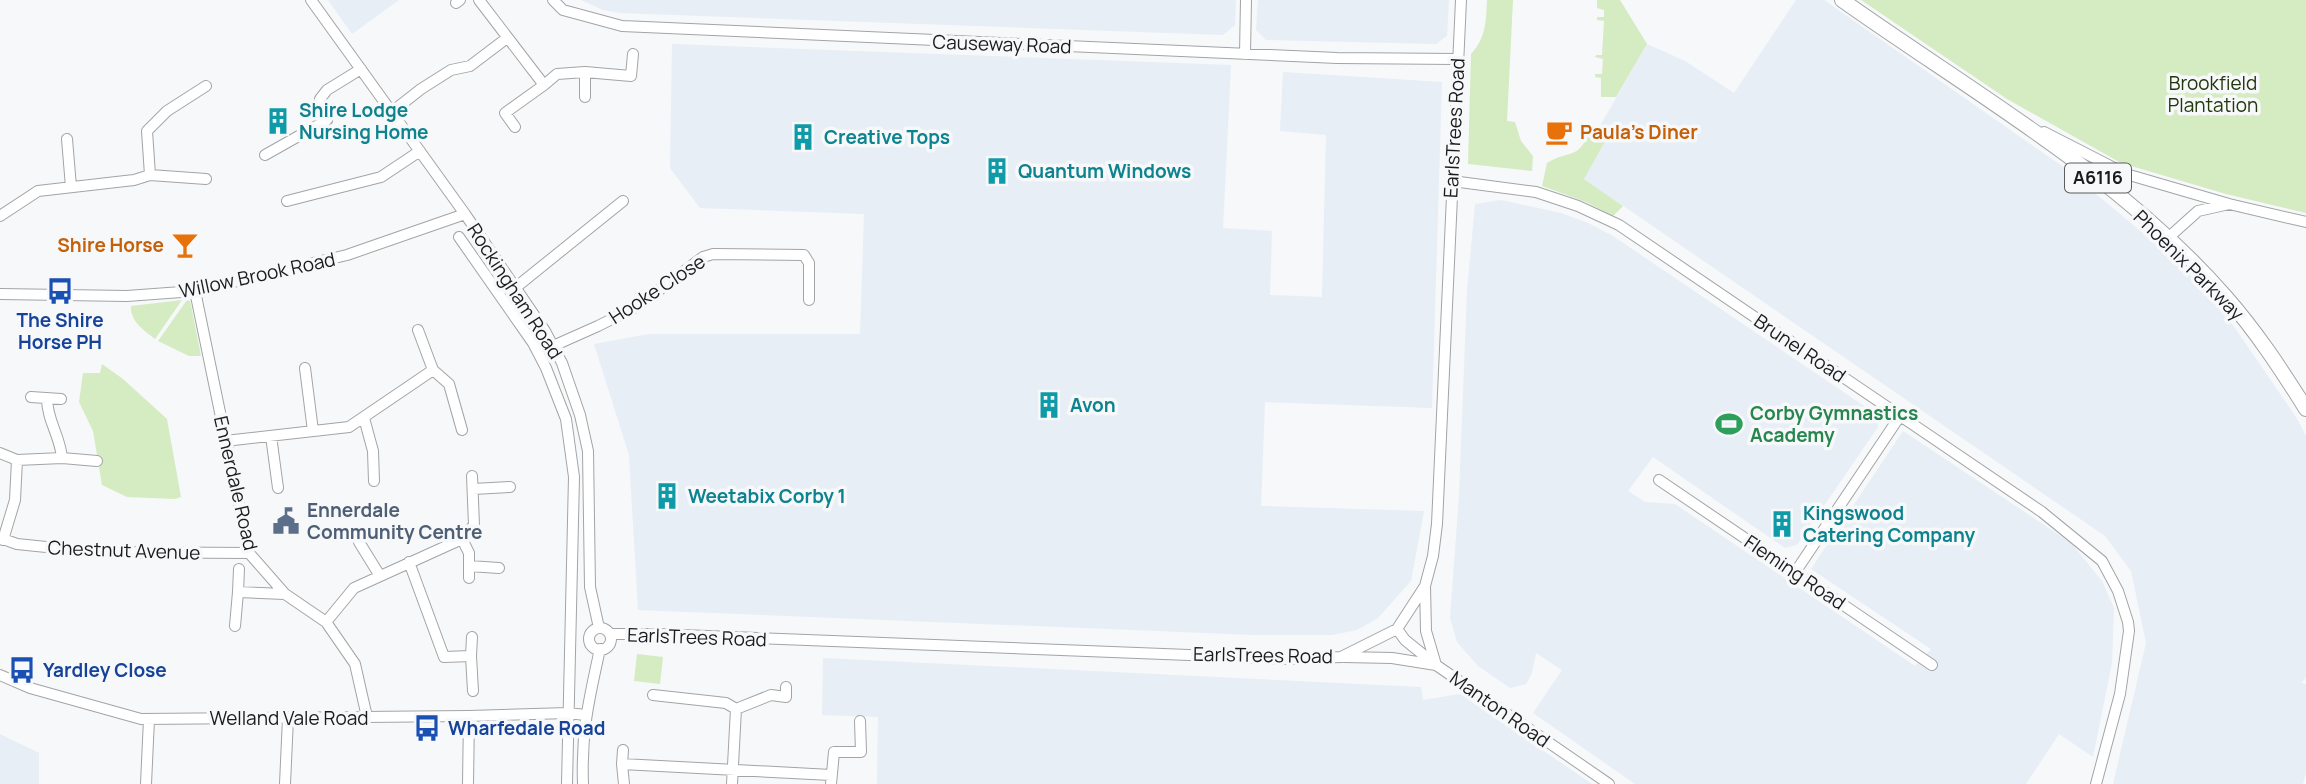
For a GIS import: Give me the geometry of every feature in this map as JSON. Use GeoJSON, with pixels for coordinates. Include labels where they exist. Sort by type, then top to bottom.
{"type":"FeatureCollection","features":[{"type":"Feature","properties":{"kind":"main road","name":"Phoenix Parkway"},"geometry":{"type":"LineString","coordinates":[[1842,0],[2105,183],[2168,238],[2233,306],[2274,358],[2306,409]]}},
{"type":"Feature","properties":{"kind":"street","name":"Rockingham Road"},"geometry":{"type":"LineString","coordinates":[[311,0],[465,214],[562,363],[580,415],[588,451],[590,586],[599,628]]}},
{"type":"Feature","properties":{"kind":"street"},"geometry":{"type":"LineString","coordinates":[[479,0],[544,85]]}},
{"type":"Feature","properties":{"kind":"street","name":"Causeway Road"},"geometry":{"type":"LineString","coordinates":[[554,0],[563,10],[622,26],[1337,58],[1457,59]]}},
{"type":"Feature","properties":{"kind":"street"},"geometry":{"type":"LineString","coordinates":[[1245,54],[1246,0]]}},
{"type":"Feature","properties":{"kind":"street","name":"EarlsTrees Road"},"geometry":{"type":"LineString","coordinates":[[610,634],[1290,659],[1341,657],[1396,629],[1425,586],[1433,556],[1437,524],[1461,0]]}},
{"type":"Feature","properties":{"kind":"street"},"geometry":{"type":"LineString","coordinates":[[393,111],[451,70],[470,66],[507,38]]}},
{"type":"Feature","properties":{"kind":"street"},"geometry":{"type":"LineString","coordinates":[[514,127],[505,113],[557,74],[585,72],[631,76],[633,54]]}},
{"type":"Feature","properties":{"kind":"street"},"geometry":{"type":"LineString","coordinates":[[265,155],[327,120],[320,99],[327,90],[361,69]]}},
{"type":"Feature","properties":{"kind":"street"},"geometry":{"type":"LineString","coordinates":[[585,72],[585,97]]}},
{"type":"Feature","properties":{"kind":"street"},"geometry":{"type":"LineString","coordinates":[[150,175],[147,131],[167,111],[206,86]]}},
{"type":"Feature","properties":{"kind":"street"},"geometry":{"type":"LineString","coordinates":[[2007,113],[2126,174],[2229,204],[2306,222]]}},
{"type":"Feature","properties":{"kind":"street"},"geometry":{"type":"LineString","coordinates":[[67,139],[71,187]]}},
{"type":"Feature","properties":{"kind":"street"},"geometry":{"type":"LineString","coordinates":[[287,201],[381,177],[420,151]]}},
{"type":"Feature","properties":{"kind":"street"},"geometry":{"type":"LineString","coordinates":[[0,216],[38,191],[134,180],[150,175],[206,179]]}},
{"type":"Feature","properties":{"kind":"street","name":"Brunel Road"},"geometry":{"type":"LineString","coordinates":[[1452,181],[1536,192],[1578,206],[1619,225],[2056,521],[2102,561],[2118,591],[2129,631],[2120,694],[2096,784]]}},
{"type":"Feature","properties":{"kind":"street"},"geometry":{"type":"LineString","coordinates":[[515,288],[623,201]]}},
{"type":"Feature","properties":{"kind":"street"},"geometry":{"type":"LineString","coordinates":[[2168,238],[2198,211],[2229,204]]}},
{"type":"Feature","properties":{"kind":"street","name":"Willow Brook Road"},"geometry":{"type":"LineString","coordinates":[[0,294],[127,296],[195,291],[348,255],[465,214]]}},
{"type":"Feature","properties":{"kind":"street"},"geometry":{"type":"LineString","coordinates":[[459,237],[533,343],[566,419],[574,477],[567,784]]}},
{"type":"Feature","properties":{"kind":"street","name":"Hooke Close"},"geometry":{"type":"LineString","coordinates":[[553,346],[638,306],[703,257],[713,254],[804,255],[810,271],[809,300]]}},
{"type":"Feature","properties":{"kind":"street","name":"Ennerdale Road"},"geometry":{"type":"LineString","coordinates":[[195,291],[248,553],[285,594],[326,622],[355,664],[366,717]]}},
{"type":"Feature","properties":{"kind":"street"},"geometry":{"type":"LineString","coordinates":[[418,330],[433,370],[449,384],[464,424]]}},
{"type":"Feature","properties":{"kind":"street"},"geometry":{"type":"LineString","coordinates":[[305,368],[313,431]]}},
{"type":"Feature","properties":{"kind":"street"},"geometry":{"type":"LineString","coordinates":[[225,441],[349,427],[433,370]]}},
{"type":"Feature","properties":{"kind":"street"},"geometry":{"type":"LineString","coordinates":[[32,397],[61,399]]}},
{"type":"Feature","properties":{"kind":"street"},"geometry":{"type":"LineString","coordinates":[[47,398],[49,420],[58,433],[62,458]]}},
{"type":"Feature","properties":{"kind":"street"},"geometry":{"type":"LineString","coordinates":[[1796,571],[1900,416]]}},
{"type":"Feature","properties":{"kind":"street"},"geometry":{"type":"LineString","coordinates":[[364,418],[373,452],[374,481]]}},
{"type":"Feature","properties":{"kind":"street"},"geometry":{"type":"LineString","coordinates":[[271,436],[278,488]]}},
{"type":"Feature","properties":{"kind":"street"},"geometry":{"type":"LineString","coordinates":[[373,452],[386,450]]}},
{"type":"Feature","properties":{"kind":"street"},"geometry":{"type":"LineString","coordinates":[[0,453],[17,460],[62,458],[97,461]]}},
{"type":"Feature","properties":{"kind":"street"},"geometry":{"type":"LineString","coordinates":[[2,539],[15,500],[17,460]]}},
{"type":"Feature","properties":{"kind":"street"},"geometry":{"type":"LineString","coordinates":[[326,622],[354,588],[462,539],[474,525],[472,476]]}},
{"type":"Feature","properties":{"kind":"street","name":"Fleming Road"},"geometry":{"type":"LineString","coordinates":[[1658,480],[1931,665]]}},
{"type":"Feature","properties":{"kind":"street"},"geometry":{"type":"LineString","coordinates":[[473,489],[510,487]]}},
{"type":"Feature","properties":{"kind":"street","name":"Chestnut Avenue"},"geometry":{"type":"LineString","coordinates":[[2,539],[28,546],[95,552],[248,553]]}},
{"type":"Feature","properties":{"kind":"street"},"geometry":{"type":"LineString","coordinates":[[462,539],[469,553],[469,578]]}},
{"type":"Feature","properties":{"kind":"street"},"geometry":{"type":"LineString","coordinates":[[359,542],[380,576]]}},
{"type":"Feature","properties":{"kind":"street"},"geometry":{"type":"LineString","coordinates":[[409,562],[444,657],[471,656]]}},
{"type":"Feature","properties":{"kind":"street"},"geometry":{"type":"LineString","coordinates":[[469,566],[499,568]]}},
{"type":"Feature","properties":{"kind":"street"},"geometry":{"type":"LineString","coordinates":[[235,626],[239,569]]}},
{"type":"Feature","properties":{"kind":"street"},"geometry":{"type":"LineString","coordinates":[[1341,657],[1392,658],[1436,665],[1426,632],[1425,586]]}},
{"type":"Feature","properties":{"kind":"street"},"geometry":{"type":"LineString","coordinates":[[238,592],[285,594]]}},
{"type":"Feature","properties":{"kind":"street"},"geometry":{"type":"LineString","coordinates":[[599,628],[610,634],[609,645],[600,649],[593,647],[590,638],[592,631],[599,628]]}},
{"type":"Feature","properties":{"kind":"street","name":"Manton Road"},"geometry":{"type":"LineString","coordinates":[[1396,629],[1405,640],[1436,665],[1609,784]]}},
{"type":"Feature","properties":{"kind":"street"},"geometry":{"type":"LineString","coordinates":[[472,637],[473,691]]}},
{"type":"Feature","properties":{"kind":"street"},"geometry":{"type":"LineString","coordinates":[[583,784],[585,715],[600,649]]}},
{"type":"Feature","properties":{"kind":"street","name":"Welland Vale Road"},"geometry":{"type":"LineString","coordinates":[[0,675],[30,688],[141,719],[568,713],[585,715]]}},
{"type":"Feature","properties":{"kind":"street"},"geometry":{"type":"LineString","coordinates":[[653,695],[726,703],[736,709]]}},
{"type":"Feature","properties":{"kind":"street"},"geometry":{"type":"LineString","coordinates":[[736,709],[771,695],[785,697]]}},
{"type":"Feature","properties":{"kind":"street"},"geometry":{"type":"LineString","coordinates":[[732,784],[736,709]]}},
{"type":"Feature","properties":{"kind":"street"},"geometry":{"type":"LineString","coordinates":[[468,784],[469,716]]}},
{"type":"Feature","properties":{"kind":"street"},"geometry":{"type":"LineString","coordinates":[[285,784],[288,718]]}},
{"type":"Feature","properties":{"kind":"street"},"geometry":{"type":"LineString","coordinates":[[146,784],[149,719]]}},
{"type":"Feature","properties":{"kind":"street"},"geometry":{"type":"LineString","coordinates":[[622,764],[831,779],[834,752],[861,752],[860,721]]}},
{"type":"Feature","properties":{"kind":"street"},"geometry":{"type":"LineString","coordinates":[[622,750],[624,784]]}},
{"type":"Feature","properties":{"kind":"shaded area"},"geometry":{"type":"Polygon","coordinates":[[[328,0],[399,0],[352,34],[328,0]]]}},
{"type":"Feature","properties":{"kind":"shaded area"},"geometry":{"type":"Polygon","coordinates":[[[581,0],[1236,0],[1235,25],[1223,35],[620,13],[603,10],[581,0]]]}},
{"type":"Feature","properties":{"kind":"shaded area"},"geometry":{"type":"Polygon","coordinates":[[[1258,0],[1449,0],[1447,36],[1436,44],[1266,40],[1256,30],[1258,0]]]}},
{"type":"Feature","properties":{"kind":"shaded area"},"geometry":{"type":"Polygon","coordinates":[[[1796,0],[1824,0],[2062,166],[2179,263],[2224,312],[2296,417],[2306,436],[2306,678],[2301,683],[2306,684],[2306,773],[2303,784],[2113,784],[2146,643],[2131,571],[2105,536],[1584,179],[1607,136],[1600,126],[1647,44],[1685,61],[1734,93],[1796,0]]]}},
{"type":"Feature","properties":{"kind":"shaded area"},"geometry":{"type":"Polygon","coordinates":[[[672,44],[1231,65],[1223,228],[1272,231],[1270,295],[1322,297],[1326,135],[1280,131],[1283,72],[1442,82],[1432,408],[1265,402],[1261,506],[1424,511],[1411,581],[1378,618],[1357,630],[1332,635],[1255,635],[638,610],[629,455],[594,344],[649,334],[860,334],[864,214],[700,208],[670,168],[672,44]]]}},
{"type":"Feature","properties":{"kind":"shaded area"},"geometry":{"type":"Polygon","coordinates":[[[1501,200],[1561,213],[1613,236],[1876,414],[1878,427],[1797,545],[1785,548],[1653,457],[1628,491],[1645,502],[1675,504],[1915,666],[1931,649],[1811,569],[1903,431],[2071,543],[2102,581],[2114,608],[2112,663],[2093,757],[2059,734],[2026,784],[1635,784],[1533,713],[1562,670],[1536,653],[1532,673],[1526,684],[1510,688],[1478,666],[1457,642],[1450,618],[1459,496],[1467,291],[1475,204],[1501,200]]]}},
{"type":"Feature","properties":{"kind":"shaded area"},"geometry":{"type":"Polygon","coordinates":[[[823,658],[1421,687],[1423,700],[1460,694],[1592,784],[877,784],[878,717],[822,715],[823,658]]]}},
{"type":"Feature","properties":{"kind":"shaded area"},"geometry":{"type":"Polygon","coordinates":[[[0,734],[39,753],[39,784],[0,784],[0,734]]]}},
{"type":"Feature","properties":{"kind":"green space"},"geometry":{"type":"Polygon","coordinates":[[[1487,0],[1513,0],[1507,121],[1515,122],[1521,141],[1533,156],[1532,171],[1468,164],[1471,54],[1482,35],[1487,0]]]}},
{"type":"Feature","properties":{"kind":"green space"},"geometry":{"type":"Polygon","coordinates":[[[1597,0],[1620,0],[1647,44],[1616,97],[1601,97],[1601,78],[1595,77],[1595,74],[1602,74],[1603,59],[1595,57],[1602,55],[1604,21],[1597,20],[1597,17],[1604,17],[1604,10],[1597,8],[1597,0]]]}},
{"type":"Feature","properties":{"kind":"green space","name":"Brookfield Plantation"},"geometry":{"type":"Polygon","coordinates":[[[1861,0],[2306,0],[2306,213],[2226,194],[2121,163],[2007,99],[1861,0]]]}},
{"type":"Feature","properties":{"kind":"green space"},"geometry":{"type":"Polygon","coordinates":[[[1592,126],[1600,126],[1608,136],[1584,179],[1623,206],[1613,216],[1586,202],[1542,186],[1547,163],[1578,150],[1592,126]]]}},
{"type":"Feature","properties":{"kind":"green space"},"geometry":{"type":"Polygon","coordinates":[[[182,300],[155,339],[138,325],[131,311],[131,306],[182,300]]]}},
{"type":"Feature","properties":{"kind":"green space"},"geometry":{"type":"Polygon","coordinates":[[[187,300],[191,305],[201,356],[189,356],[158,341],[187,300]]]}},
{"type":"Feature","properties":{"kind":"green space"},"geometry":{"type":"Polygon","coordinates":[[[102,364],[123,379],[167,419],[181,497],[127,497],[102,485],[93,431],[79,402],[83,373],[100,373],[102,364]]]}},
{"type":"Feature","properties":{"kind":"green space"},"geometry":{"type":"Polygon","coordinates":[[[637,654],[663,657],[660,684],[634,681],[637,654]]]}},
{"type":"Feature","properties":{"kind":"place","name":"Shire Lodge Nursing Home"},"geometry":{"type":"Point","coordinates":[278,121]}},
{"type":"Feature","properties":{"kind":"place","name":"Paula's Diner"},"geometry":{"type":"Point","coordinates":[1559,132]}},
{"type":"Feature","properties":{"kind":"place","name":"Creative Tops"},"geometry":{"type":"Point","coordinates":[803,137]}},
{"type":"Feature","properties":{"kind":"place","name":"Quantum Windows"},"geometry":{"type":"Point","coordinates":[997,171]}},
{"type":"Feature","properties":{"kind":"place","name":"Shire Horse"},"geometry":{"type":"Point","coordinates":[185,245]}},
{"type":"Feature","properties":{"kind":"place","name":"The Shire Horse PH"},"geometry":{"type":"Point","coordinates":[60,291]}},
{"type":"Feature","properties":{"kind":"place","name":"Avon"},"geometry":{"type":"Point","coordinates":[1049,405]}},
{"type":"Feature","properties":{"kind":"place","name":"Corby Gymnastics Academy"},"geometry":{"type":"Point","coordinates":[1729,424]}},
{"type":"Feature","properties":{"kind":"place","name":"Weetabix Corby 1"},"geometry":{"type":"Point","coordinates":[667,496]}},
{"type":"Feature","properties":{"kind":"place","name":"Ennerdale Community Centre"},"geometry":{"type":"Point","coordinates":[286,521]}},
{"type":"Feature","properties":{"kind":"place","name":"Kingswood Catering Company"},"geometry":{"type":"Point","coordinates":[1782,524]}},
{"type":"Feature","properties":{"kind":"place","name":"Yardley Close"},"geometry":{"type":"Point","coordinates":[22,670]}},
{"type":"Feature","properties":{"kind":"place","name":"Wharfedale Road"},"geometry":{"type":"Point","coordinates":[427,728]}}]}
